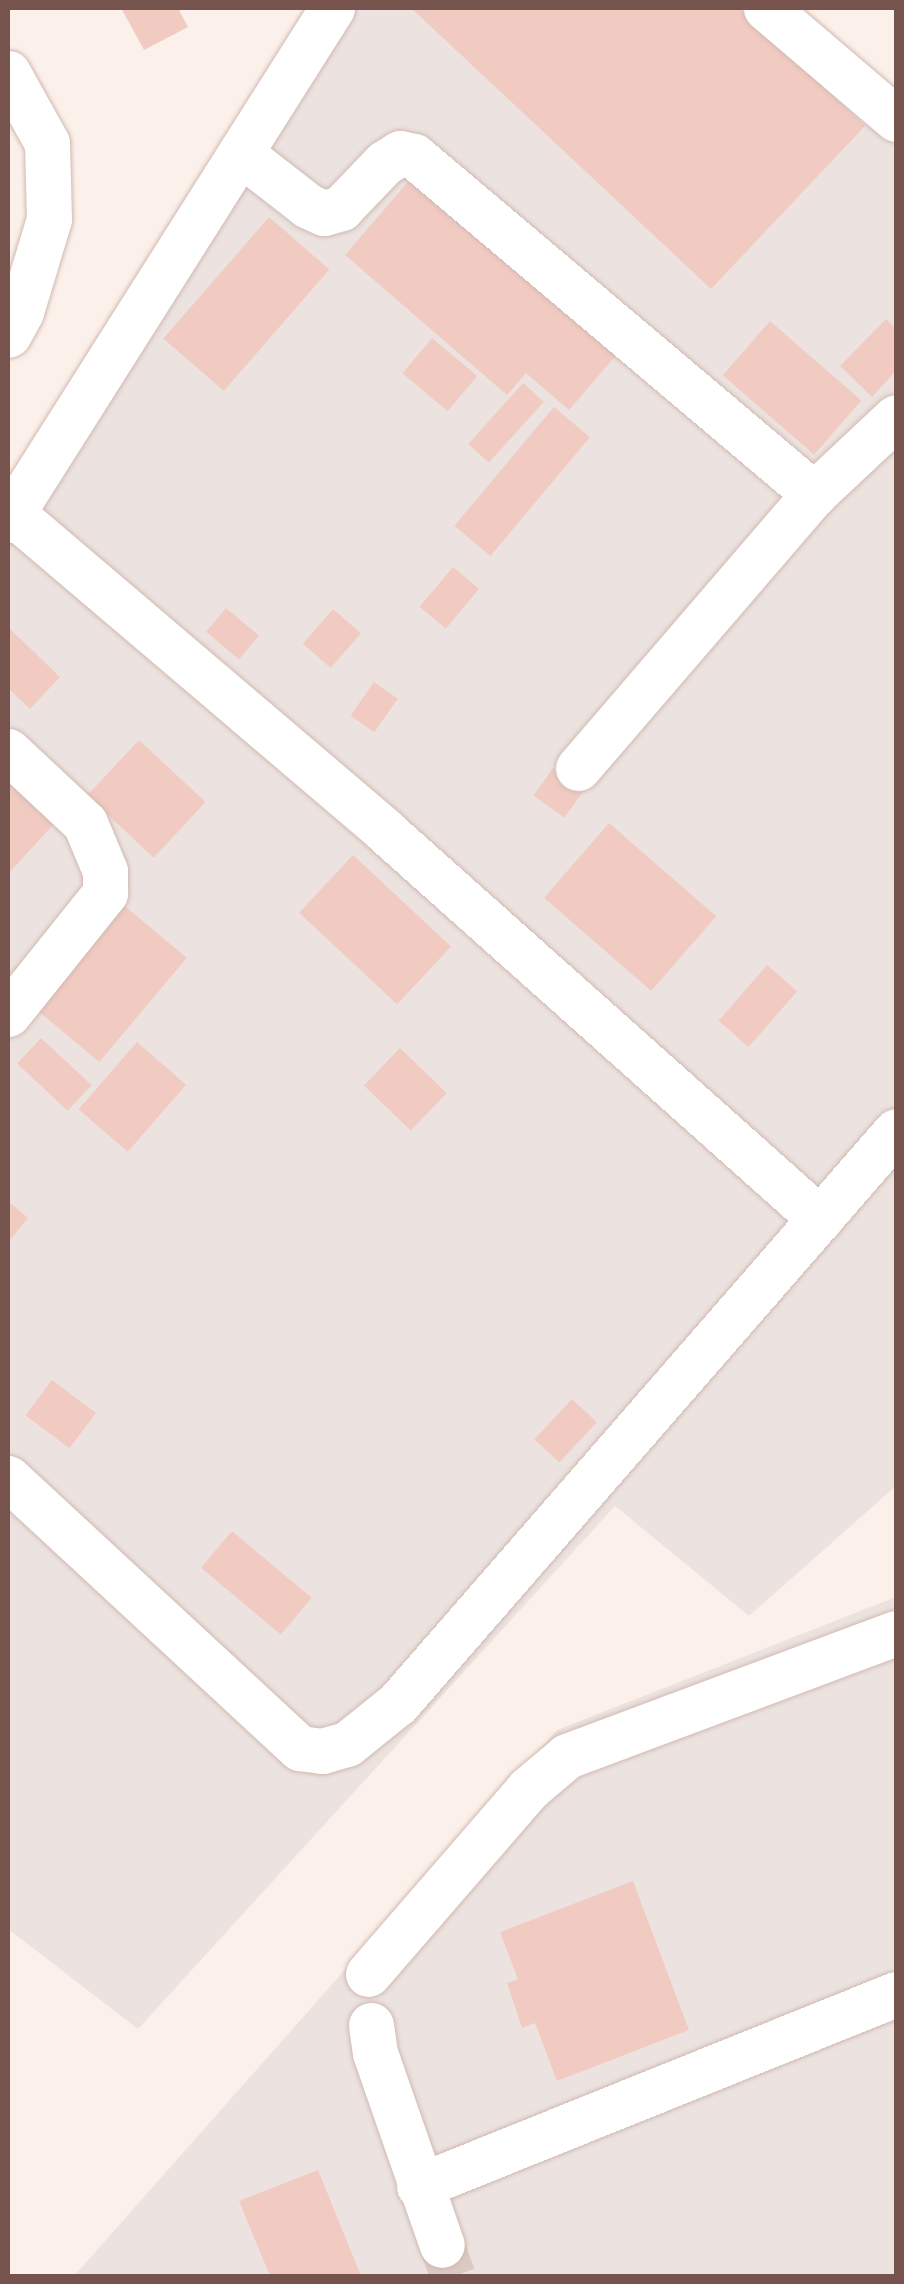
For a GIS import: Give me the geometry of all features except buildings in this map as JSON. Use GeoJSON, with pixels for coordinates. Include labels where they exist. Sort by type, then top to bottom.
{"type":"FeatureCollection","features":[{"type":"Feature","properties":{"kind":"lane"},"geometry":{"type":"LineString","coordinates":[[332,8],[10,517],[385,831],[820,1219]]}},
{"type":"Feature","properties":{"kind":"lane"},"geometry":{"type":"LineString","coordinates":[[766,8],[896,118]]}},
{"type":"Feature","properties":{"kind":"lane"},"geometry":{"type":"LineString","coordinates":[[8,73],[47,143],[49,218],[20,312],[8,335]]}},
{"type":"Feature","properties":{"kind":"lane"},"geometry":{"type":"LineString","coordinates":[[240,153],[308,206],[324,213],[341,208],[384,163],[400,153],[414,156],[814,494]]}},
{"type":"Feature","properties":{"kind":"lane"},"geometry":{"type":"LineString","coordinates":[[578,768],[814,494],[896,417]]}},
{"type":"Feature","properties":{"kind":"lane"},"geometry":{"type":"LineString","coordinates":[[8,750],[85,823],[104,871],[104,893],[8,1014]]}},
{"type":"Feature","properties":{"kind":"lane"},"geometry":{"type":"LineString","coordinates":[[8,1478],[300,1748],[322,1751],[347,1744],[398,1703],[896,1131]]}},
{"type":"Feature","properties":{"kind":"lane"},"geometry":{"type":"LineString","coordinates":[[368,1974],[528,1789],[567,1756],[896,1634]]}},
{"type":"Feature","properties":{"kind":"lane"},"geometry":{"type":"LineString","coordinates":[[419,2186],[896,1994]]}},
{"type":"Feature","properties":{"kind":"lane"},"geometry":{"type":"LineString","coordinates":[[371,2025],[375,2053],[442,2246]]}},
{"type":"Feature","properties":{"kind":"shaded area"},"geometry":{"type":"Polygon","coordinates":[[[318,8],[778,8],[896,110],[896,1486],[749,1616],[615,1506],[138,2029],[8,1929],[8,499],[318,8]]]}},
{"type":"Feature","properties":{"kind":"shaded area"},"geometry":{"type":"Polygon","coordinates":[[[896,1597],[896,2276],[74,2276],[557,1730],[896,1597]]]}},
{"type":"Feature","properties":{"kind":"tunnel"},"geometry":{"type":"LineString","coordinates":[[442,2245],[453,2276]]}}]}
